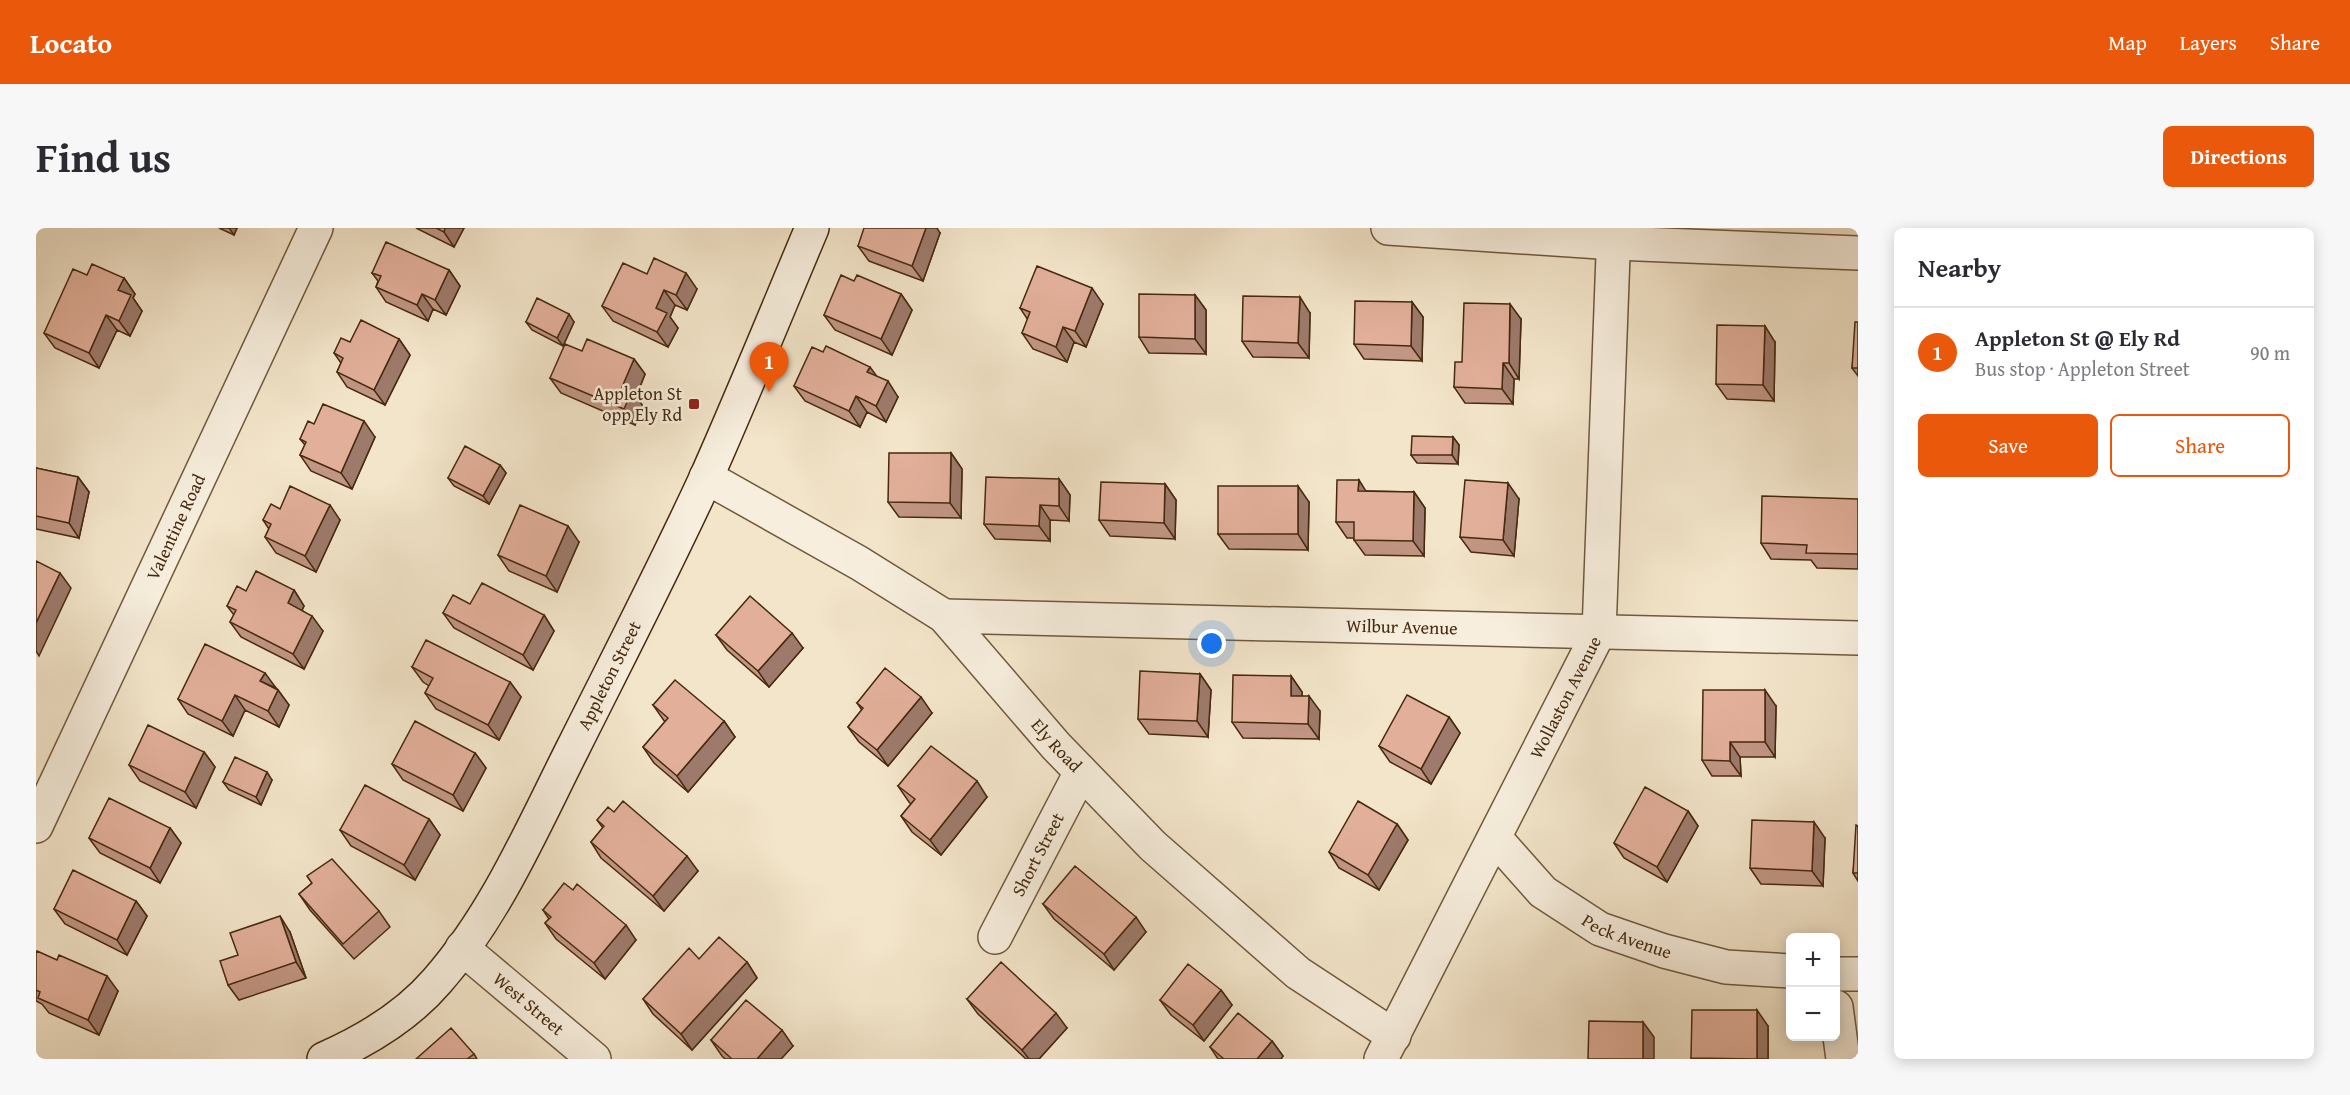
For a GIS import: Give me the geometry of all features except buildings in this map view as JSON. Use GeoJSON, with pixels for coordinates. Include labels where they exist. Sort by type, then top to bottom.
{"type":"FeatureCollection","features":[{"type":"Feature","properties":{"kind":"street","name":"Valentine Road"},"geometry":{"type":"LineString","coordinates":[[36,826],[316,228]]}},
{"type":"Feature","properties":{"kind":"street","name":"Appleton Street"},"geometry":{"type":"LineString","coordinates":[[324,1059],[366,1038],[401,1014],[435,984],[462,948],[527,838],[638,619],[706,477],[812,228]]}},
{"type":"Feature","properties":{"kind":"street"},"geometry":{"type":"LineString","coordinates":[[1388,228],[1615,235],[1858,253]]}},
{"type":"Feature","properties":{"kind":"street","name":"Wollaston Avenue"},"geometry":{"type":"LineString","coordinates":[[1387,1048],[1599,632],[1615,235]]}},
{"type":"Feature","properties":{"kind":"street","name":"Ely Road"},"geometry":{"type":"LineString","coordinates":[[706,477],[859,563],[944,616],[1081,772],[1153,846],[1387,1048]]}},
{"type":"Feature","properties":{"kind":"street","name":"Wilbur Avenue"},"geometry":{"type":"LineString","coordinates":[[944,616],[1858,638]]}},
{"type":"Feature","properties":{"kind":"street","name":"Short Street"},"geometry":{"type":"LineString","coordinates":[[995,936],[1081,772]]}},
{"type":"Feature","properties":{"kind":"street","name":"Peck Avenue"},"geometry":{"type":"LineString","coordinates":[[1495,838],[1543,892],[1600,928],[1664,951],[1726,967],[1786,971]]}},
{"type":"Feature","properties":{"kind":"street","name":"West Street"},"geometry":{"type":"LineString","coordinates":[[462,948],[594,1059]]}},
{"type":"Feature","properties":{"kind":"street"},"geometry":{"type":"LineString","coordinates":[[1840,974],[1858,974]]}},
{"type":"Feature","properties":{"kind":"street"},"geometry":{"type":"LineString","coordinates":[[1840,1037],[1843,1059]]}},
{"type":"Feature","properties":{"kind":"place","name":"Appleton St @ Ely Rd"},"geometry":{"type":"Point","coordinates":[769,392]}},
{"type":"Feature","properties":{"kind":"place","name":"Appleton St opp Ely Rd"},"geometry":{"type":"Point","coordinates":[694,404]}}]}
